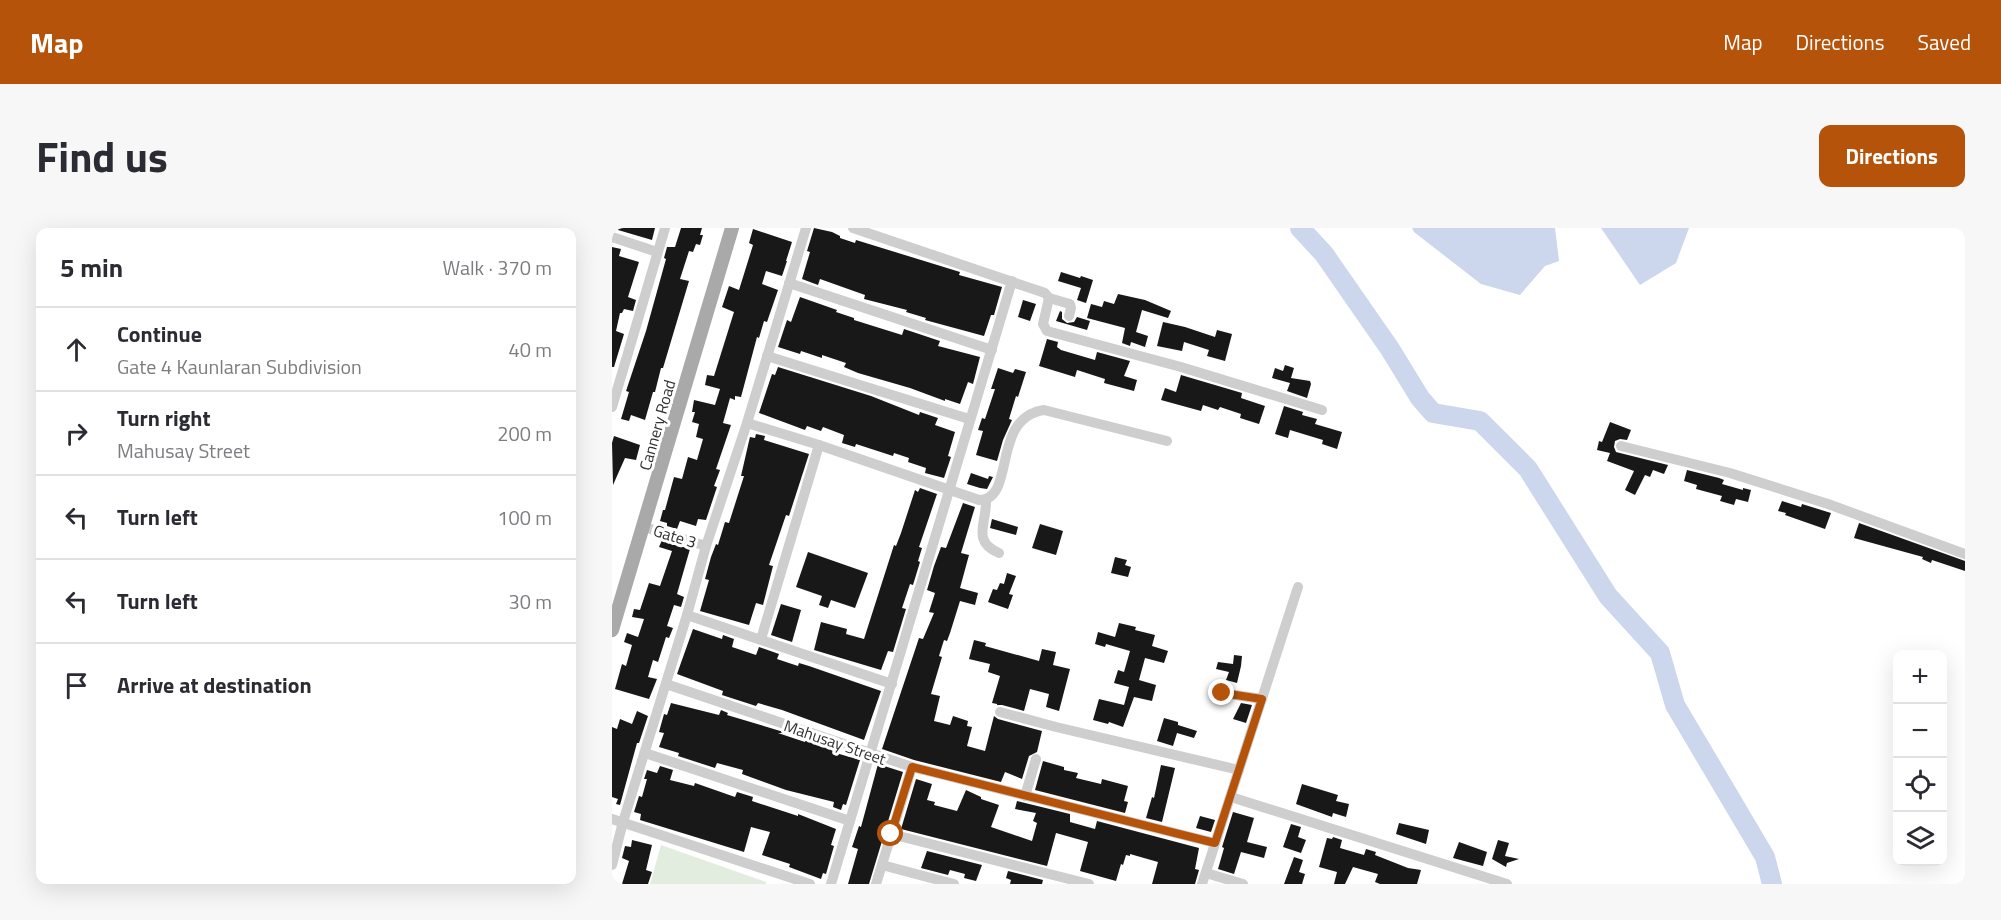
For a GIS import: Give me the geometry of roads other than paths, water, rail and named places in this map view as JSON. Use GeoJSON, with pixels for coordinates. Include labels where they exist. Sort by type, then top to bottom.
{"type":"FeatureCollection","features":[{"type":"Feature","properties":{"kind":"main road","name":"Cannery Road"},"geometry":{"type":"LineString","coordinates":[[612,630],[617,598],[644,527],[732,228]]}},
{"type":"Feature","properties":{"kind":"street"},"geometry":{"type":"LineString","coordinates":[[612,407],[665,228]]}},
{"type":"Feature","properties":{"kind":"street"},"geometry":{"type":"LineString","coordinates":[[612,865],[617,820],[645,753],[706,546],[747,423],[806,228]]}},
{"type":"Feature","properties":{"kind":"street"},"geometry":{"type":"LineString","coordinates":[[853,228],[1045,293],[1049,298],[1070,304],[1069,316]]}},
{"type":"Feature","properties":{"kind":"street"},"geometry":{"type":"LineString","coordinates":[[612,237],[657,252]]}},
{"type":"Feature","properties":{"kind":"street"},"geometry":{"type":"LineString","coordinates":[[831,884],[1012,281]]}},
{"type":"Feature","properties":{"kind":"street"},"geometry":{"type":"LineString","coordinates":[[789,283],[992,350]]}},
{"type":"Feature","properties":{"kind":"street"},"geometry":{"type":"LineString","coordinates":[[1049,298],[1043,321],[1044,328],[1047,330],[1181,367],[1322,410]]}},
{"type":"Feature","properties":{"kind":"street"},"geometry":{"type":"LineString","coordinates":[[767,356],[969,419]]}},
{"type":"Feature","properties":{"kind":"street"},"geometry":{"type":"LineString","coordinates":[[747,423],[819,445],[979,500],[986,500],[995,494],[1012,435],[1024,417],[1033,412],[1044,410],[1167,441]]}},
{"type":"Feature","properties":{"kind":"street"},"geometry":{"type":"LineString","coordinates":[[761,639],[819,445]]}},
{"type":"Feature","properties":{"kind":"street"},"geometry":{"type":"LineString","coordinates":[[1621,446],[1730,473],[1828,504],[1965,554]]}},
{"type":"Feature","properties":{"kind":"street"},"geometry":{"type":"LineString","coordinates":[[986,500],[982,534],[986,545],[999,553]]}},
{"type":"Feature","properties":{"kind":"street","name":"Gate 3"},"geometry":{"type":"LineString","coordinates":[[644,527],[706,546]]}},
{"type":"Feature","properties":{"kind":"street"},"geometry":{"type":"LineString","coordinates":[[1202,884],[1298,587]]}},
{"type":"Feature","properties":{"kind":"street"},"geometry":{"type":"LineString","coordinates":[[687,615],[892,684]]}},
{"type":"Feature","properties":{"kind":"street","name":"Mahusay Street"},"geometry":{"type":"LineString","coordinates":[[666,684],[912,767],[1215,843]]}},
{"type":"Feature","properties":{"kind":"street"},"geometry":{"type":"LineString","coordinates":[[1222,693],[1262,699]]}},
{"type":"Feature","properties":{"kind":"street"},"geometry":{"type":"LineString","coordinates":[[1000,712],[1239,770]]}},
{"type":"Feature","properties":{"kind":"street"},"geometry":{"type":"LineString","coordinates":[[645,753],[850,821]]}},
{"type":"Feature","properties":{"kind":"street"},"geometry":{"type":"LineString","coordinates":[[1025,796],[1035,759]]}},
{"type":"Feature","properties":{"kind":"street"},"geometry":{"type":"LineString","coordinates":[[876,884],[912,767]]}},
{"type":"Feature","properties":{"kind":"street"},"geometry":{"type":"LineString","coordinates":[[1231,797],[1507,884]]}},
{"type":"Feature","properties":{"kind":"street"},"geometry":{"type":"LineString","coordinates":[[617,820],[810,884]]}},
{"type":"Feature","properties":{"kind":"street"},"geometry":{"type":"LineString","coordinates":[[891,834],[1089,884]]}},
{"type":"Feature","properties":{"kind":"street"},"geometry":{"type":"LineString","coordinates":[[882,865],[954,884]]}},
{"type":"Feature","properties":{"kind":"street"},"geometry":{"type":"LineString","coordinates":[[1206,873],[1243,884]]}},
{"type":"Feature","properties":{"kind":"water"},"geometry":{"type":"Polygon","coordinates":[[[1412,228],[1555,228],[1559,261],[1545,266],[1520,295],[1481,284],[1414,232],[1412,228]]]}},
{"type":"Feature","properties":{"kind":"water"},"geometry":{"type":"Polygon","coordinates":[[[1601,228],[1689,228],[1676,263],[1640,285],[1601,228]]]}},
{"type":"Feature","properties":{"kind":"waterway"},"geometry":{"type":"LineString","coordinates":[[1300,228],[1324,254],[1390,349],[1420,398],[1433,413],[1480,421],[1528,469],[1608,596],[1660,653],[1675,705],[1765,857],[1772,884]]}}]}
